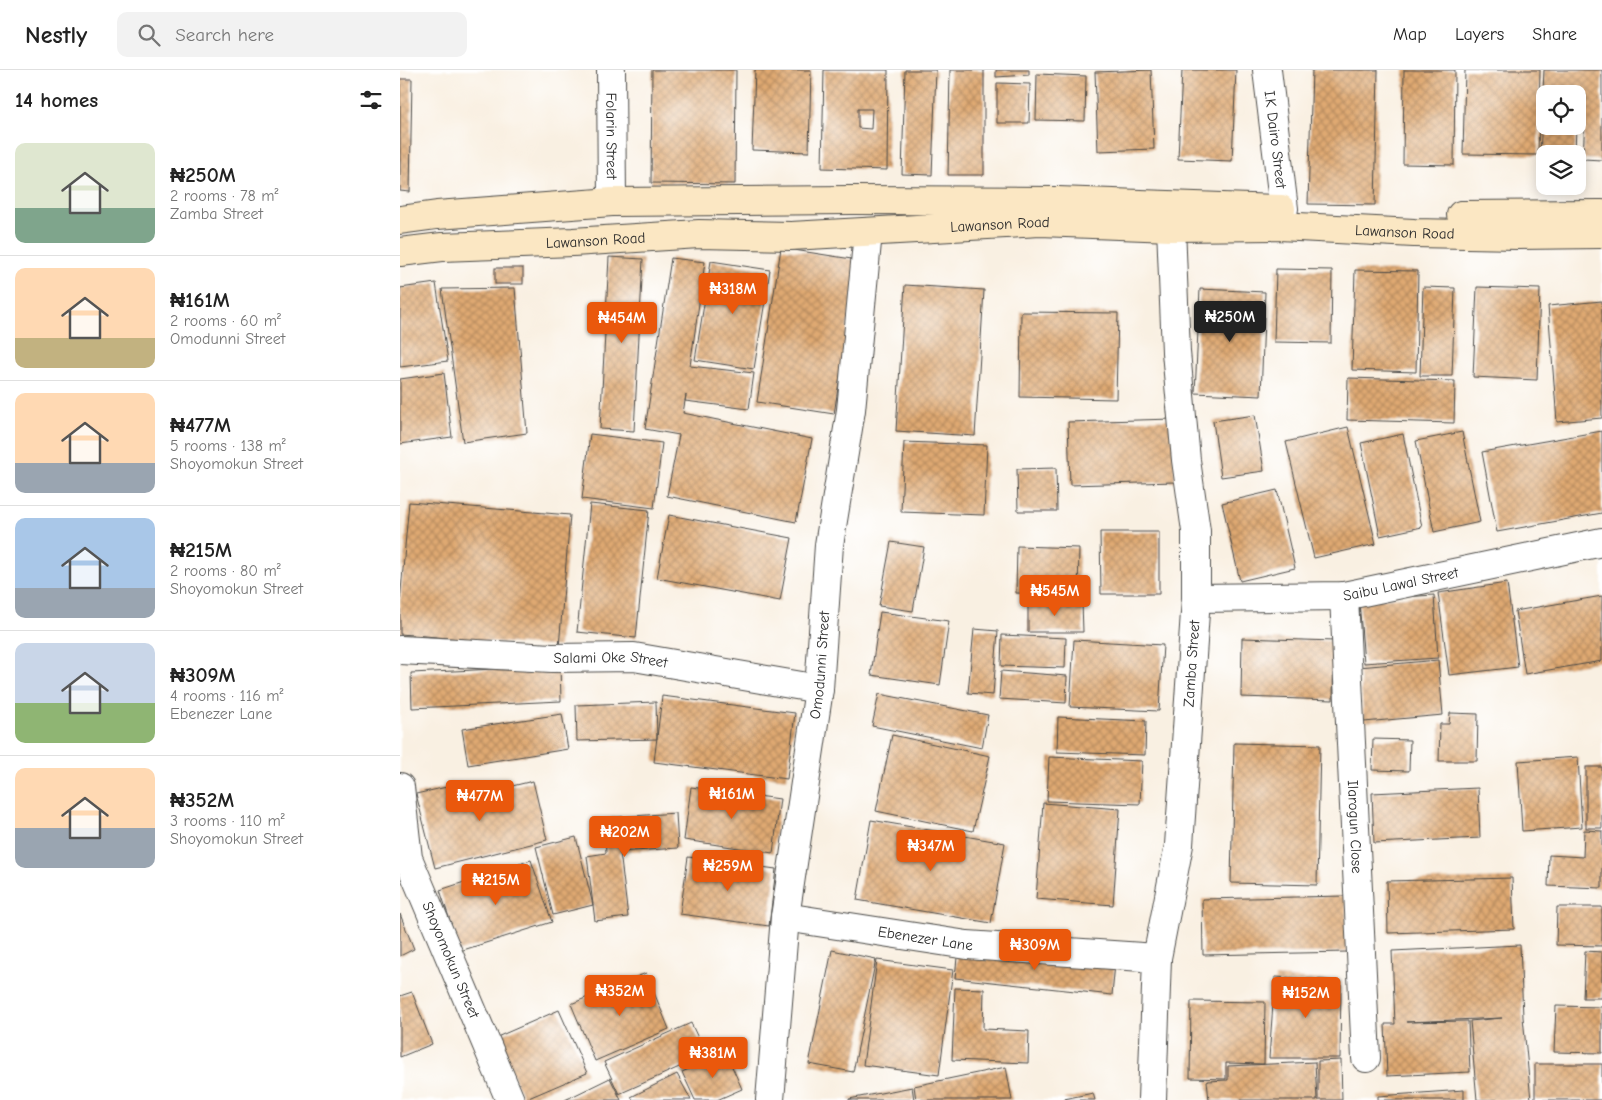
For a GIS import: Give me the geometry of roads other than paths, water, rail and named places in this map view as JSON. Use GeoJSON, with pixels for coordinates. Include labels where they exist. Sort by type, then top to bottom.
{"type":"FeatureCollection","features":[{"type":"Feature","properties":{"kind":"main road","name":"Lawanson Road"},"geometry":{"type":"LineString","coordinates":[[400,220],[437,215],[612,202],[842,200],[1058,201],[1438,216],[1602,214]]}},
{"type":"Feature","properties":{"kind":"main road","name":"Lawanson Road"},"geometry":{"type":"LineString","coordinates":[[400,252],[442,247],[573,242],[698,234],[791,236],[1040,222],[1171,227],[1279,226],[1414,233],[1602,234]]}},
{"type":"Feature","properties":{"kind":"street","name":"Folarin Street"},"geometry":{"type":"LineString","coordinates":[[611,70],[612,202]]}},
{"type":"Feature","properties":{"kind":"street","name":"I.K Dairo Street"},"geometry":{"type":"LineString","coordinates":[[1267,70],[1284,209]]}},
{"type":"Feature","properties":{"kind":"street","name":"Zamba Street"},"geometry":{"type":"LineString","coordinates":[[1152,1100],[1156,958],[1179,845],[1196,598],[1196,531],[1186,460],[1176,352],[1171,227]]}},
{"type":"Feature","properties":{"kind":"street","name":"Omodunni Street"},"geometry":{"type":"LineString","coordinates":[[770,1100],[785,917],[820,689],[829,545],[851,410],[868,232]]}},
{"type":"Feature","properties":{"kind":"street","name":"Saibu Lawal Street"},"geometry":{"type":"LineString","coordinates":[[1196,598],[1344,596],[1602,542]]}},
{"type":"Feature","properties":{"kind":"street","name":"Ilarogun Close"},"geometry":{"type":"LineString","coordinates":[[1344,596],[1366,1058]]}},
{"type":"Feature","properties":{"kind":"street","name":"Salami Oke Street"},"geometry":{"type":"LineString","coordinates":[[400,650],[552,658],[634,657],[820,689]]}},
{"type":"Feature","properties":{"kind":"street","name":"Shoyomokun Street"},"geometry":{"type":"LineString","coordinates":[[400,789],[408,858],[510,1100]]}},
{"type":"Feature","properties":{"kind":"street","name":"Ebenezer Lane"},"geometry":{"type":"LineString","coordinates":[[785,917],[967,945],[1156,958]]}}]}
